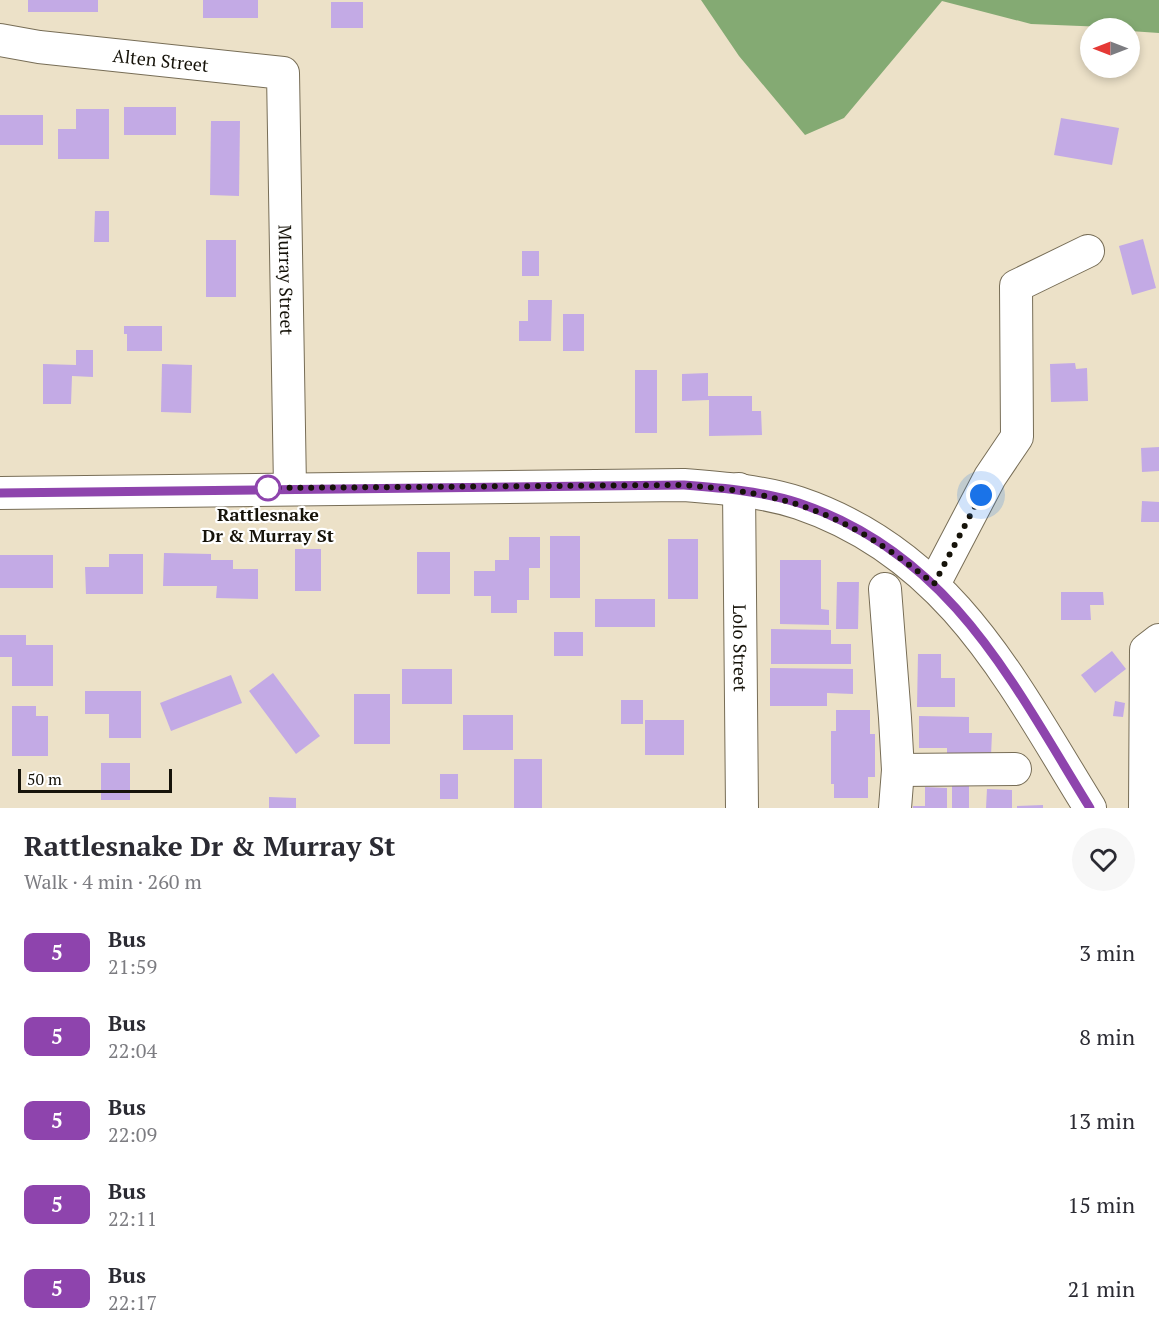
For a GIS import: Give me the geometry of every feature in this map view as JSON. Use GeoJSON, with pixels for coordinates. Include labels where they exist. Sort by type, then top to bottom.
{"type":"FeatureCollection","features":[{"type":"Feature","properties":{"kind":"street","name":"Alten Street"},"geometry":{"type":"LineString","coordinates":[[0,40],[39,47],[283,73]]}},
{"type":"Feature","properties":{"kind":"street","name":"Murray Street"},"geometry":{"type":"LineString","coordinates":[[283,73],[290,488]]}},
{"type":"Feature","properties":{"kind":"street"},"geometry":{"type":"LineString","coordinates":[[934,584],[990,477],[1017,437],[1016,286],[1088,251]]}},
{"type":"Feature","properties":{"kind":"street"},"geometry":{"type":"LineString","coordinates":[[0,493],[683,485],[739,489],[799,503],[850,524],[895,552],[934,584],[984,640],[1090,808]]}},
{"type":"Feature","properties":{"kind":"street","name":"Lolo Street"},"geometry":{"type":"LineString","coordinates":[[739,489],[742,808]]}},
{"type":"Feature","properties":{"kind":"street"},"geometry":{"type":"LineString","coordinates":[[885,589],[898,770],[895,808]]}},
{"type":"Feature","properties":{"kind":"street"},"geometry":{"type":"LineString","coordinates":[[1145,808],[1146,650],[1159,640]]}},
{"type":"Feature","properties":{"kind":"street"},"geometry":{"type":"LineString","coordinates":[[898,770],[1015,769]]}},
{"type":"Feature","properties":{"kind":"green space"},"geometry":{"type":"Polygon","coordinates":[[[701,0],[1159,0],[1159,33],[1140,32],[1140,18],[1080,18],[1080,26],[1031,24],[942,1],[844,118],[805,135],[739,56],[701,0]]]}},
{"type":"Feature","properties":{"kind":"building"},"geometry":{"type":"Polygon","coordinates":[[[28,0],[98,0],[98,12],[28,12],[28,0]]]}},
{"type":"Feature","properties":{"kind":"building"},"geometry":{"type":"Polygon","coordinates":[[[203,0],[258,0],[258,18],[203,18],[203,0]]]}},
{"type":"Feature","properties":{"kind":"building"},"geometry":{"type":"Polygon","coordinates":[[[331,2],[363,2],[363,28],[331,28],[331,2]]]}},
{"type":"Feature","properties":{"kind":"building"},"geometry":{"type":"Polygon","coordinates":[[[124,107],[176,107],[176,135],[124,135],[124,107]]]}},
{"type":"Feature","properties":{"kind":"building"},"geometry":{"type":"Polygon","coordinates":[[[76,109],[109,109],[109,159],[58,159],[58,129],[76,129],[76,109]]]}},
{"type":"Feature","properties":{"kind":"building"},"geometry":{"type":"Polygon","coordinates":[[[0,115],[43,115],[43,145],[0,145],[0,115]]]}},
{"type":"Feature","properties":{"kind":"building"},"geometry":{"type":"Polygon","coordinates":[[[1061,118],[1119,128],[1112,165],[1054,155],[1061,118]]]}},
{"type":"Feature","properties":{"kind":"building"},"geometry":{"type":"Polygon","coordinates":[[[211,121],[240,121],[239,196],[210,195],[211,121]]]}},
{"type":"Feature","properties":{"kind":"building"},"geometry":{"type":"Polygon","coordinates":[[[95,211],[109,211],[109,242],[94,242],[95,211]]]}},
{"type":"Feature","properties":{"kind":"building"},"geometry":{"type":"Polygon","coordinates":[[[1143,239],[1156,288],[1132,295],[1119,246],[1143,239]]]}},
{"type":"Feature","properties":{"kind":"building"},"geometry":{"type":"Polygon","coordinates":[[[206,240],[236,240],[236,297],[206,297],[206,240]]]}},
{"type":"Feature","properties":{"kind":"building"},"geometry":{"type":"Polygon","coordinates":[[[522,251],[539,251],[539,276],[522,276],[522,251]]]}},
{"type":"Feature","properties":{"kind":"building"},"geometry":{"type":"Polygon","coordinates":[[[528,300],[552,300],[551,341],[519,341],[519,321],[528,321],[528,300]]]}},
{"type":"Feature","properties":{"kind":"building"},"geometry":{"type":"Polygon","coordinates":[[[563,314],[584,314],[584,351],[563,351],[563,314]]]}},
{"type":"Feature","properties":{"kind":"building"},"geometry":{"type":"Polygon","coordinates":[[[124,326],[162,326],[162,351],[127,351],[127,334],[124,334],[124,326]]]}},
{"type":"Feature","properties":{"kind":"building"},"geometry":{"type":"Polygon","coordinates":[[[76,350],[93,350],[93,377],[72,376],[71,404],[43,404],[43,364],[76,365],[76,350]]]}},
{"type":"Feature","properties":{"kind":"building"},"geometry":{"type":"Polygon","coordinates":[[[1075,363],[1076,369],[1087,368],[1088,401],[1051,402],[1050,364],[1075,363]]]}},
{"type":"Feature","properties":{"kind":"building"},"geometry":{"type":"Polygon","coordinates":[[[162,364],[192,365],[191,413],[161,412],[162,364]]]}},
{"type":"Feature","properties":{"kind":"building"},"geometry":{"type":"Polygon","coordinates":[[[635,370],[657,370],[657,433],[635,433],[635,370]]]}},
{"type":"Feature","properties":{"kind":"building"},"geometry":{"type":"Polygon","coordinates":[[[708,373],[708,396],[752,396],[752,411],[761,411],[762,435],[709,436],[709,400],[682,401],[682,374],[708,373]]]}},
{"type":"Feature","properties":{"kind":"building"},"geometry":{"type":"Polygon","coordinates":[[[1159,447],[1159,471],[1142,472],[1141,448],[1159,447]]]}},
{"type":"Feature","properties":{"kind":"building"},"geometry":{"type":"Polygon","coordinates":[[[1142,501],[1159,502],[1159,522],[1141,522],[1142,501]]]}},
{"type":"Feature","properties":{"kind":"building"},"geometry":{"type":"Polygon","coordinates":[[[550,536],[580,536],[580,598],[550,598],[550,536]]]}},
{"type":"Feature","properties":{"kind":"building"},"geometry":{"type":"Polygon","coordinates":[[[509,537],[540,537],[540,568],[529,568],[529,600],[517,600],[517,613],[491,613],[491,596],[474,596],[474,571],[495,571],[495,560],[509,560],[509,537]]]}},
{"type":"Feature","properties":{"kind":"building"},"geometry":{"type":"Polygon","coordinates":[[[668,539],[698,539],[698,599],[668,599],[668,539]]]}},
{"type":"Feature","properties":{"kind":"building"},"geometry":{"type":"Polygon","coordinates":[[[295,549],[321,549],[321,591],[295,591],[295,549]]]}},
{"type":"Feature","properties":{"kind":"building"},"geometry":{"type":"Polygon","coordinates":[[[417,552],[450,552],[450,594],[417,594],[417,552]]]}},
{"type":"Feature","properties":{"kind":"building"},"geometry":{"type":"Polygon","coordinates":[[[164,553],[211,554],[211,560],[233,560],[233,569],[258,569],[258,599],[216,598],[217,586],[163,586],[164,553]]]}},
{"type":"Feature","properties":{"kind":"building"},"geometry":{"type":"Polygon","coordinates":[[[109,554],[143,554],[143,594],[86,594],[85,567],[109,567],[109,554]]]}},
{"type":"Feature","properties":{"kind":"building"},"geometry":{"type":"Polygon","coordinates":[[[0,555],[53,555],[53,588],[0,588],[0,555]]]}},
{"type":"Feature","properties":{"kind":"building"},"geometry":{"type":"Polygon","coordinates":[[[780,560],[821,560],[821,609],[829,610],[829,625],[780,624],[780,560]]]}},
{"type":"Feature","properties":{"kind":"building"},"geometry":{"type":"Polygon","coordinates":[[[837,582],[859,582],[858,629],[836,629],[837,582]]]}},
{"type":"Feature","properties":{"kind":"building"},"geometry":{"type":"Polygon","coordinates":[[[1061,592],[1103,592],[1104,605],[1090,605],[1091,620],[1061,620],[1061,592]]]}},
{"type":"Feature","properties":{"kind":"building"},"geometry":{"type":"Polygon","coordinates":[[[595,599],[655,599],[655,627],[595,627],[595,599]]]}},
{"type":"Feature","properties":{"kind":"building"},"geometry":{"type":"Polygon","coordinates":[[[771,629],[831,630],[831,644],[851,644],[851,664],[771,664],[771,629]]]}},
{"type":"Feature","properties":{"kind":"building"},"geometry":{"type":"Polygon","coordinates":[[[554,632],[583,632],[583,656],[554,656],[554,632]]]}},
{"type":"Feature","properties":{"kind":"building"},"geometry":{"type":"Polygon","coordinates":[[[0,635],[26,635],[26,645],[53,645],[53,686],[12,686],[12,657],[0,657],[0,635]]]}},
{"type":"Feature","properties":{"kind":"building"},"geometry":{"type":"Polygon","coordinates":[[[1112,651],[1126,669],[1095,693],[1081,675],[1112,651]]]}},
{"type":"Feature","properties":{"kind":"building"},"geometry":{"type":"Polygon","coordinates":[[[918,654],[941,654],[941,678],[955,678],[955,707],[917,707],[918,654]]]}},
{"type":"Feature","properties":{"kind":"building"},"geometry":{"type":"Polygon","coordinates":[[[770,668],[853,669],[853,694],[827,693],[827,706],[770,706],[770,668]]]}},
{"type":"Feature","properties":{"kind":"building"},"geometry":{"type":"Polygon","coordinates":[[[402,669],[452,669],[452,704],[402,704],[402,669]]]}},
{"type":"Feature","properties":{"kind":"building"},"geometry":{"type":"Polygon","coordinates":[[[273,673],[320,736],[296,754],[249,691],[273,673]]]}},
{"type":"Feature","properties":{"kind":"building"},"geometry":{"type":"Polygon","coordinates":[[[231,675],[242,703],[171,731],[160,703],[231,675]]]}},
{"type":"Feature","properties":{"kind":"building"},"geometry":{"type":"Polygon","coordinates":[[[85,691],[141,691],[141,738],[109,738],[109,714],[85,714],[85,691]]]}},
{"type":"Feature","properties":{"kind":"building"},"geometry":{"type":"Polygon","coordinates":[[[354,694],[390,694],[390,744],[354,744],[354,694]]]}},
{"type":"Feature","properties":{"kind":"building"},"geometry":{"type":"Polygon","coordinates":[[[621,700],[643,700],[643,724],[621,724],[621,700]]]}},
{"type":"Feature","properties":{"kind":"building"},"geometry":{"type":"Polygon","coordinates":[[[1115,701],[1125,703],[1123,717],[1113,716],[1115,701]]]}},
{"type":"Feature","properties":{"kind":"building"},"geometry":{"type":"Polygon","coordinates":[[[12,706],[36,706],[36,716],[48,716],[48,756],[12,756],[12,706]]]}},
{"type":"Feature","properties":{"kind":"building"},"geometry":{"type":"Polygon","coordinates":[[[836,710],[870,710],[870,734],[875,734],[875,777],[868,777],[868,798],[834,798],[834,784],[831,784],[831,731],[836,731],[836,710]]]}},
{"type":"Feature","properties":{"kind":"building"},"geometry":{"type":"Polygon","coordinates":[[[463,715],[513,715],[513,750],[463,750],[463,715]]]}},
{"type":"Feature","properties":{"kind":"building"},"geometry":{"type":"Polygon","coordinates":[[[919,716],[969,717],[969,733],[992,733],[991,756],[947,755],[947,748],[919,748],[919,716]]]}},
{"type":"Feature","properties":{"kind":"building"},"geometry":{"type":"Polygon","coordinates":[[[645,720],[684,720],[684,755],[645,755],[645,720]]]}},
{"type":"Feature","properties":{"kind":"building"},"geometry":{"type":"Polygon","coordinates":[[[514,759],[542,759],[542,808],[514,808],[514,759]]]}},
{"type":"Feature","properties":{"kind":"building"},"geometry":{"type":"Polygon","coordinates":[[[101,763],[130,763],[130,800],[101,800],[101,763]]]}},
{"type":"Feature","properties":{"kind":"building"},"geometry":{"type":"Polygon","coordinates":[[[440,774],[458,774],[458,799],[440,799],[440,774]]]}},
{"type":"Feature","properties":{"kind":"building"},"geometry":{"type":"Polygon","coordinates":[[[952,785],[969,785],[969,808],[952,808],[952,785]]]}},
{"type":"Feature","properties":{"kind":"building"},"geometry":{"type":"Polygon","coordinates":[[[925,787],[947,788],[947,808],[913,808],[913,806],[925,806],[925,787]]]}},
{"type":"Feature","properties":{"kind":"building"},"geometry":{"type":"Polygon","coordinates":[[[987,789],[1012,790],[1012,808],[986,808],[987,789]]]}},
{"type":"Feature","properties":{"kind":"building"},"geometry":{"type":"Polygon","coordinates":[[[269,797],[296,798],[296,808],[269,808],[269,797]]]}},
{"type":"Feature","properties":{"kind":"building"},"geometry":{"type":"Polygon","coordinates":[[[1043,805],[1043,808],[1017,808],[1017,806],[1043,805]]]}},
{"type":"Feature","properties":{"kind":"bus line","name":"5"},"geometry":{"type":"LineString","coordinates":[[0,493],[683,485],[739,489],[799,503],[850,524],[895,552],[934,584],[959,609],[984,640],[1090,808]]}},
{"type":"Feature","properties":{"kind":"place","name":"Rattlesnake Dr & Murray St"},"geometry":{"type":"Point","coordinates":[268,488]}},
{"type":"Feature","properties":{"kind":"route"},"geometry":{"type":"LineString","coordinates":[[268,488],[683,485],[739,489],[799,503],[850,524],[895,552],[934,584],[981,495]]}}]}
